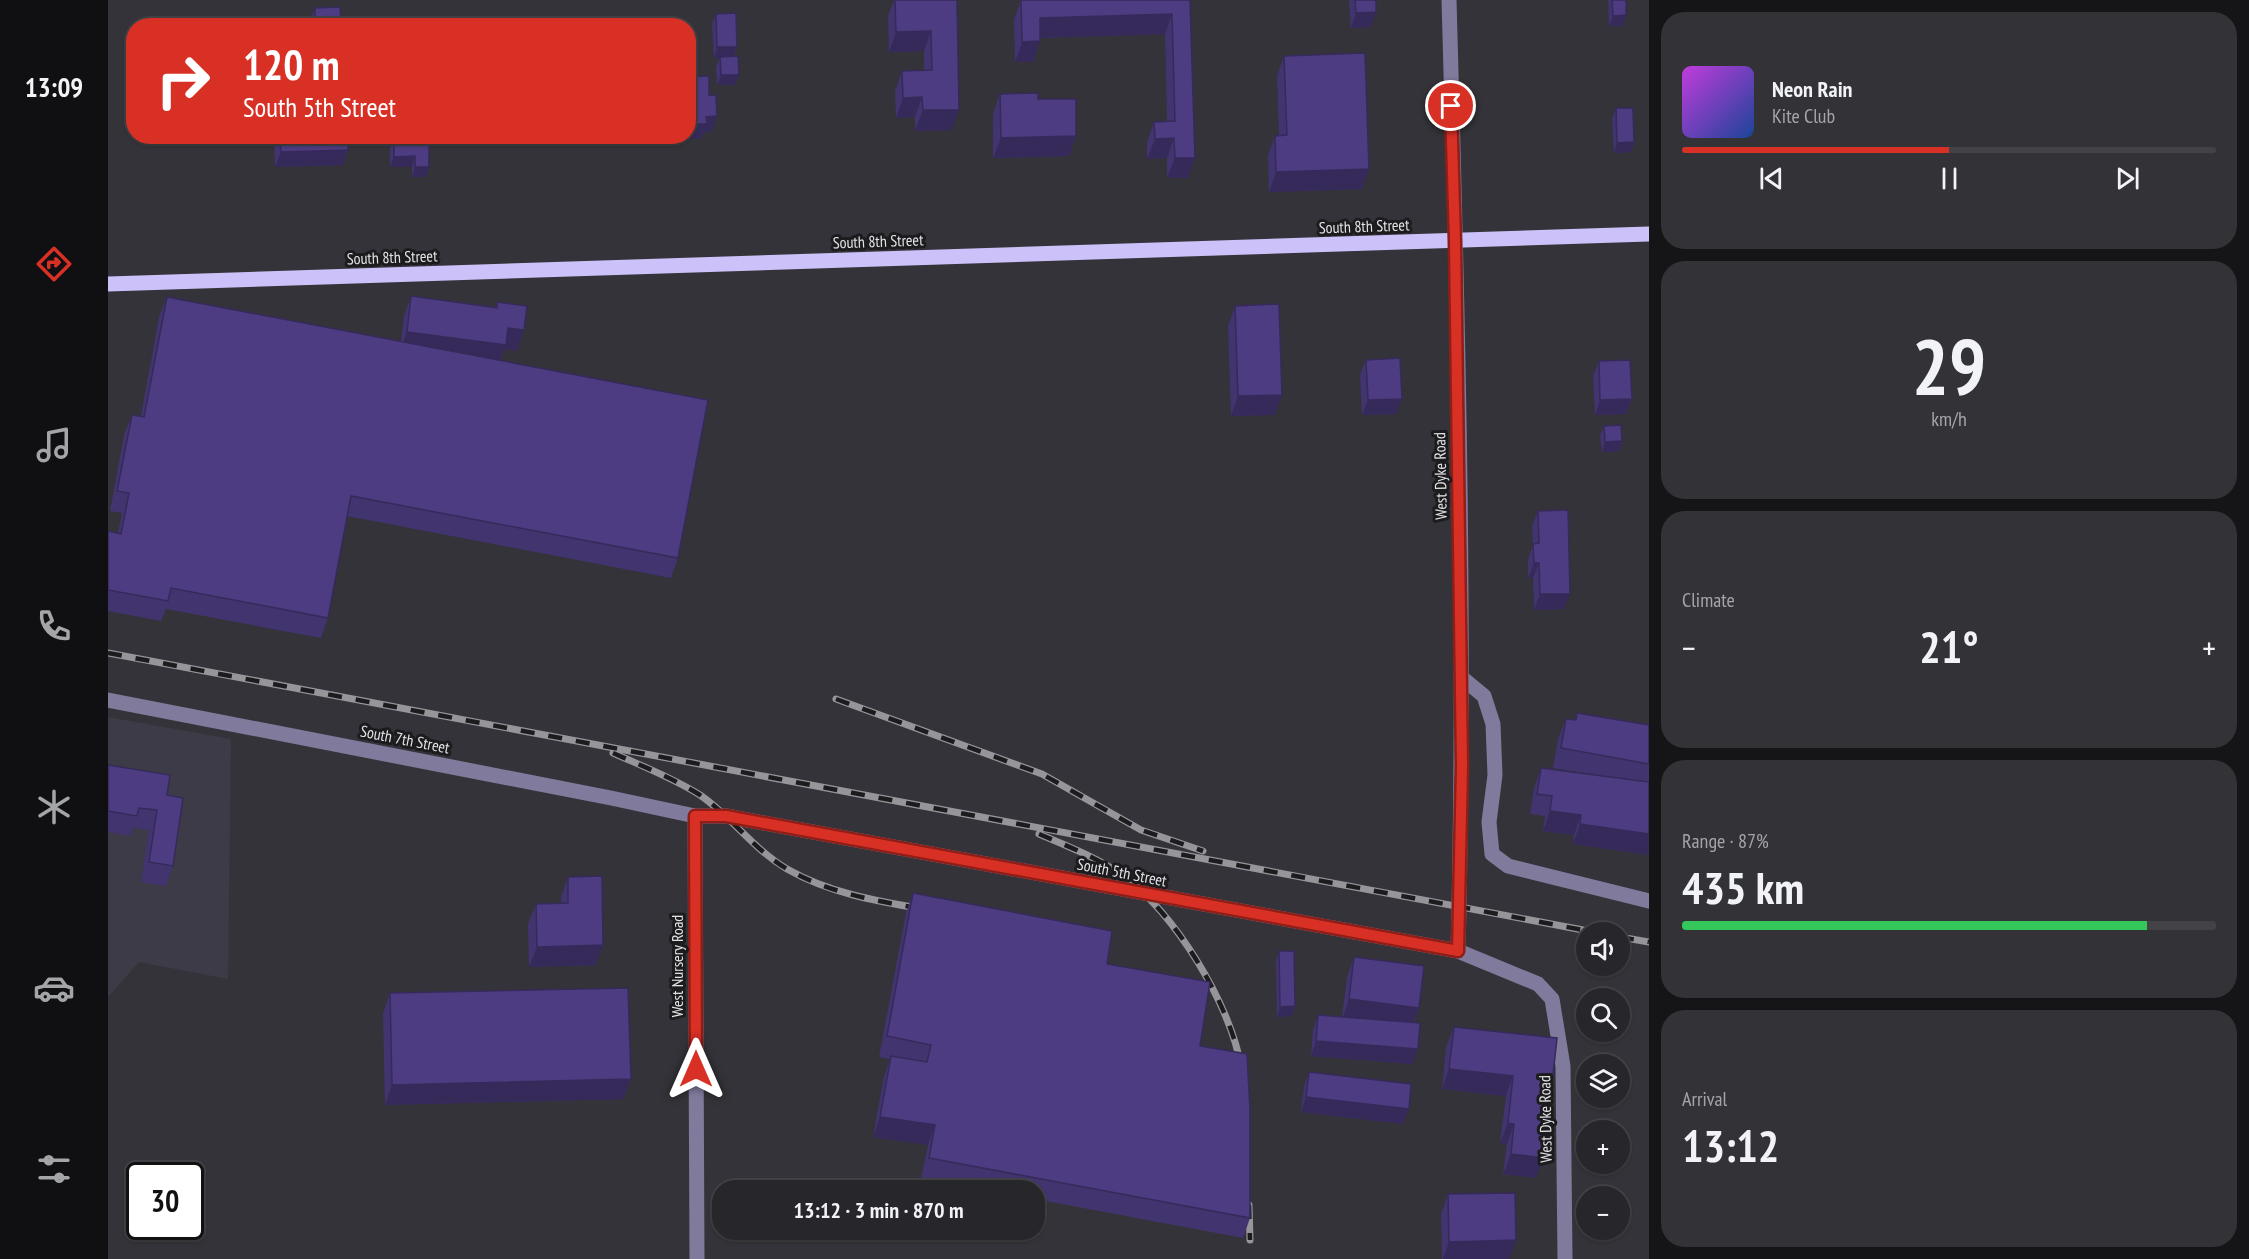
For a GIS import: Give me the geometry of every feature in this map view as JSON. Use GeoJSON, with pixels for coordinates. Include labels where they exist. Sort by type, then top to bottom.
{"type":"FeatureCollection","features":[{"type":"Feature","properties":{"kind":"main road","name":"South 8th Street"},"geometry":{"type":"LineString","coordinates":[[108,284],[1649,234]]}},
{"type":"Feature","properties":{"kind":"street","name":"West Dyke Road"},"geometry":{"type":"LineString","coordinates":[[1449,0],[1461,678],[1462,789],[1458,951]]}},
{"type":"Feature","properties":{"kind":"street"},"geometry":{"type":"LineString","coordinates":[[1461,678],[1484,696],[1493,724],[1495,775],[1489,822],[1492,854],[1508,866],[1649,901]]}},
{"type":"Feature","properties":{"kind":"street","name":"South 7th Street"},"geometry":{"type":"LineString","coordinates":[[108,700],[695,816]]}},
{"type":"Feature","properties":{"kind":"street","name":"South 5th Street"},"geometry":{"type":"LineString","coordinates":[[695,816],[726,816],[1458,951],[1538,984]]}},
{"type":"Feature","properties":{"kind":"street","name":"West Nursery Road"},"geometry":{"type":"LineString","coordinates":[[695,816],[698,1259]]}},
{"type":"Feature","properties":{"kind":"street","name":"West Dyke Road"},"geometry":{"type":"LineString","coordinates":[[1538,984],[1552,999],[1563,1066],[1565,1259]]}},
{"type":"Feature","properties":{"kind":"shaded area"},"geometry":{"type":"Polygon","coordinates":[[[108,717],[231,739],[228,979],[139,962],[108,997],[108,717]]]}},
{"type":"Feature","properties":{"kind":"building"},"geometry":{"type":"Polygon","coordinates":[[[895,0],[957,0],[959,110],[923,110],[922,97],[903,98],[902,71],[932,70],[931,31],[896,32],[895,0]]]}},
{"type":"Feature","properties":{"kind":"building"},"geometry":{"type":"Polygon","coordinates":[[[1021,0],[1190,0],[1195,158],[1175,158],[1174,138],[1155,139],[1154,122],[1175,121],[1172,14],[1040,18],[1040,41],[1022,42],[1021,0]]]}},
{"type":"Feature","properties":{"kind":"building"},"geometry":{"type":"Polygon","coordinates":[[[1355,0],[1376,0],[1376,12],[1356,13],[1355,0]]]}},
{"type":"Feature","properties":{"kind":"building"},"geometry":{"type":"Polygon","coordinates":[[[1612,0],[1626,0],[1626,15],[1613,16],[1612,0]]]}},
{"type":"Feature","properties":{"kind":"building"},"geometry":{"type":"Polygon","coordinates":[[[340,7],[341,18],[315,18],[315,8],[340,7]]]}},
{"type":"Feature","properties":{"kind":"building"},"geometry":{"type":"Polygon","coordinates":[[[736,13],[737,47],[717,47],[716,14],[736,13]]]}},
{"type":"Feature","properties":{"kind":"building"},"geometry":{"type":"Polygon","coordinates":[[[1365,53],[1369,169],[1276,172],[1275,136],[1287,135],[1284,56],[1365,53]]]}},
{"type":"Feature","properties":{"kind":"building"},"geometry":{"type":"Polygon","coordinates":[[[738,56],[739,75],[721,75],[720,57],[738,56]]]}},
{"type":"Feature","properties":{"kind":"building"},"geometry":{"type":"Polygon","coordinates":[[[709,76],[709,95],[716,95],[717,116],[706,117],[707,124],[696,124],[696,77],[709,76]]]}},
{"type":"Feature","properties":{"kind":"building"},"geometry":{"type":"Polygon","coordinates":[[[1038,93],[1038,99],[1076,99],[1076,136],[1001,138],[1000,94],[1038,93]]]}},
{"type":"Feature","properties":{"kind":"building"},"geometry":{"type":"Polygon","coordinates":[[[1616,108],[1633,108],[1634,142],[1617,143],[1616,108]]]}},
{"type":"Feature","properties":{"kind":"building"},"geometry":{"type":"Polygon","coordinates":[[[280,144],[348,144],[348,150],[281,152],[280,144]]]}},
{"type":"Feature","properties":{"kind":"building"},"geometry":{"type":"Polygon","coordinates":[[[394,144],[429,144],[429,167],[415,167],[415,156],[394,157],[394,144]]]}},
{"type":"Feature","properties":{"kind":"building"},"geometry":{"type":"Polygon","coordinates":[[[411,296],[497,308],[497,302],[527,306],[524,330],[508,328],[506,345],[407,332],[411,296]]]}},
{"type":"Feature","properties":{"kind":"building"},"geometry":{"type":"Polygon","coordinates":[[[167,297],[708,400],[678,558],[351,496],[328,618],[171,588],[168,601],[108,590],[108,531],[121,534],[129,493],[117,491],[132,415],[144,417],[167,297]]]}},
{"type":"Feature","properties":{"kind":"building"},"geometry":{"type":"Polygon","coordinates":[[[1279,304],[1282,395],[1238,396],[1235,306],[1279,304]]]}},
{"type":"Feature","properties":{"kind":"building"},"geometry":{"type":"Polygon","coordinates":[[[1400,358],[1402,399],[1368,400],[1366,360],[1400,358]]]}},
{"type":"Feature","properties":{"kind":"building"},"geometry":{"type":"Polygon","coordinates":[[[1630,360],[1632,399],[1600,400],[1599,361],[1630,360]]]}},
{"type":"Feature","properties":{"kind":"building"},"geometry":{"type":"Polygon","coordinates":[[[1621,425],[1622,441],[1605,442],[1604,426],[1621,425]]]}},
{"type":"Feature","properties":{"kind":"building"},"geometry":{"type":"Polygon","coordinates":[[[1568,510],[1570,594],[1540,594],[1539,563],[1534,563],[1533,544],[1539,543],[1538,511],[1568,510]]]}},
{"type":"Feature","properties":{"kind":"building"},"geometry":{"type":"Polygon","coordinates":[[[1577,713],[1649,725],[1649,764],[1561,748],[1566,719],[1576,720],[1577,713]]]}},
{"type":"Feature","properties":{"kind":"building"},"geometry":{"type":"Polygon","coordinates":[[[108,765],[170,775],[167,795],[183,798],[173,866],[149,862],[157,810],[139,808],[137,816],[108,811],[108,765]]]}},
{"type":"Feature","properties":{"kind":"building"},"geometry":{"type":"Polygon","coordinates":[[[1541,768],[1649,782],[1649,834],[1580,824],[1581,815],[1550,811],[1552,796],[1537,794],[1541,768]]]}},
{"type":"Feature","properties":{"kind":"building"},"geometry":{"type":"Polygon","coordinates":[[[602,876],[603,945],[537,947],[536,904],[568,903],[568,877],[602,876]]]}},
{"type":"Feature","properties":{"kind":"building"},"geometry":{"type":"Polygon","coordinates":[[[913,893],[1112,931],[1107,964],[1210,982],[1200,1046],[1247,1054],[1250,1110],[1250,1218],[929,1158],[935,1125],[880,1117],[891,1056],[927,1062],[931,1045],[887,1036],[913,893]]]}},
{"type":"Feature","properties":{"kind":"building"},"geometry":{"type":"Polygon","coordinates":[[[1279,951],[1294,951],[1295,1006],[1280,1007],[1279,951]]]}},
{"type":"Feature","properties":{"kind":"building"},"geometry":{"type":"Polygon","coordinates":[[[1354,957],[1424,966],[1419,1008],[1349,999],[1354,957]]]}},
{"type":"Feature","properties":{"kind":"building"},"geometry":{"type":"Polygon","coordinates":[[[628,988],[631,1079],[392,1085],[390,993],[628,988]]]}},
{"type":"Feature","properties":{"kind":"building"},"geometry":{"type":"Polygon","coordinates":[[[1318,1015],[1420,1023],[1418,1049],[1316,1041],[1318,1015]]]}},
{"type":"Feature","properties":{"kind":"building"},"geometry":{"type":"Polygon","coordinates":[[[1454,1027],[1557,1038],[1544,1158],[1511,1154],[1514,1124],[1508,1123],[1513,1076],[1449,1069],[1454,1027]]]}},
{"type":"Feature","properties":{"kind":"building"},"geometry":{"type":"Polygon","coordinates":[[[1309,1072],[1411,1084],[1409,1109],[1306,1097],[1309,1072]]]}},
{"type":"Feature","properties":{"kind":"building"},"geometry":{"type":"Polygon","coordinates":[[[1515,1193],[1516,1240],[1449,1242],[1448,1194],[1515,1193]]]}},
{"type":"Feature","properties":{"kind":"railway"},"geometry":{"type":"LineString","coordinates":[[108,653],[1576,929]]}},
{"type":"Feature","properties":{"kind":"railway"},"geometry":{"type":"LineString","coordinates":[[836,699],[1042,774],[1141,830],[1203,851]]}},
{"type":"Feature","properties":{"kind":"railway"},"geometry":{"type":"LineString","coordinates":[[613,753],[700,795],[763,852],[787,869],[836,890],[923,909]]}},
{"type":"Feature","properties":{"kind":"railway"},"geometry":{"type":"LineString","coordinates":[[1039,834],[1081,852],[1122,875],[1142,891],[1161,911],[1180,935],[1213,988],[1226,1016],[1241,1067]]}},
{"type":"Feature","properties":{"kind":"railway"},"geometry":{"type":"LineString","coordinates":[[1630,939],[1649,942]]}},
{"type":"Feature","properties":{"kind":"railway"},"geometry":{"type":"LineString","coordinates":[[1249,1205],[1250,1240]]}},
{"type":"Feature","properties":{"kind":"route"},"geometry":{"type":"LineString","coordinates":[[696,1069],[695,816],[726,816],[1458,951],[1462,766],[1451,106]]}}]}
